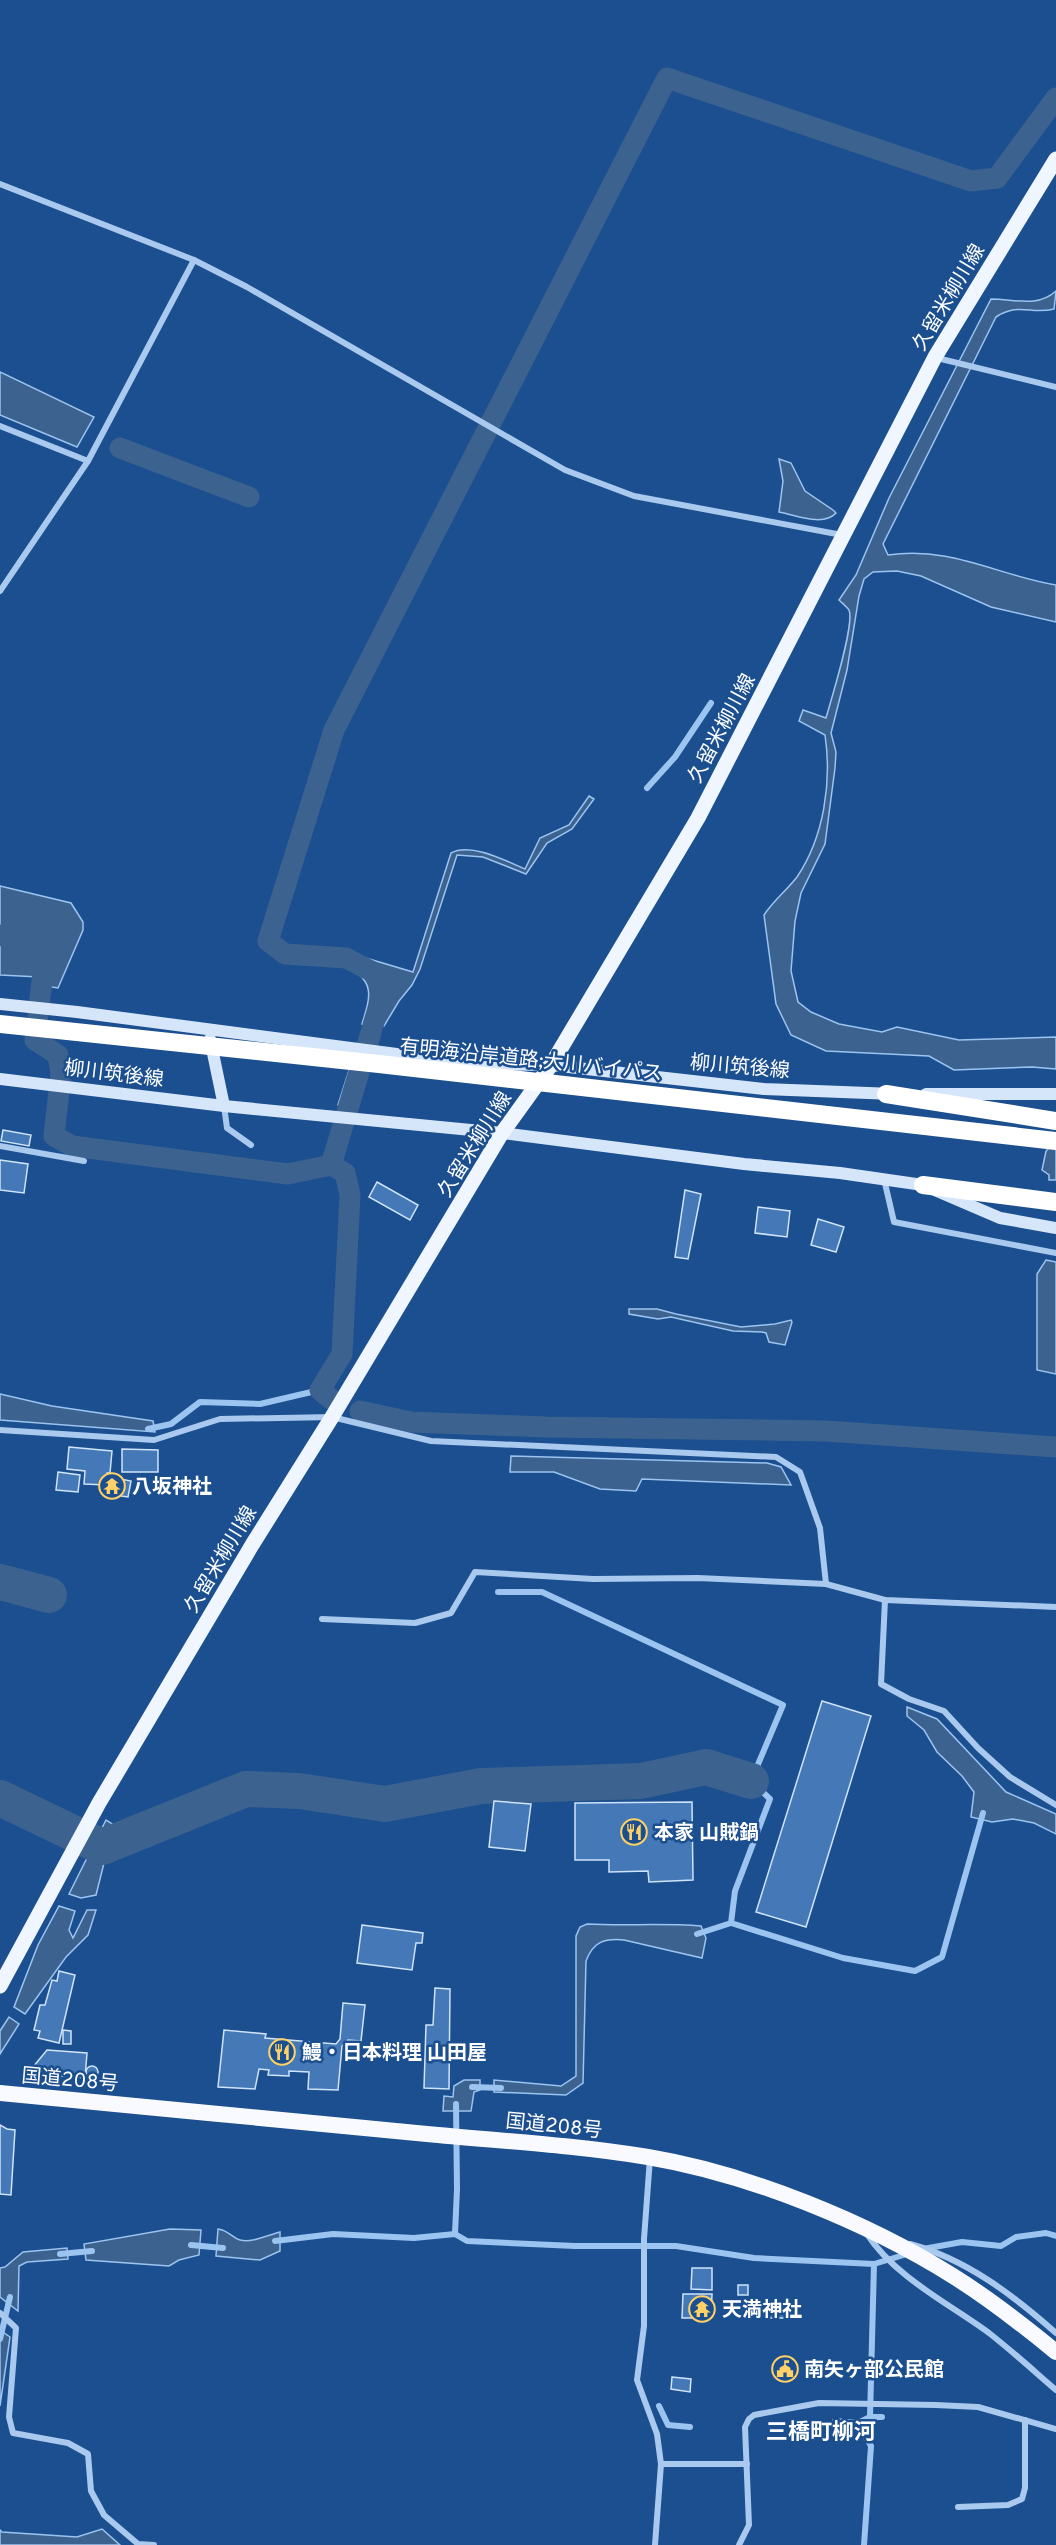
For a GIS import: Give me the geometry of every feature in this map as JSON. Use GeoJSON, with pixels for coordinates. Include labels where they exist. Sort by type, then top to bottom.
{"type":"FeatureCollection","features":[{"type":"Feature","properties":{"kind":"highway","name":"有明海沿岸道路;大川バイパス"},"geometry":{"type":"LineString","coordinates":[[0,1024],[1056,1141]]}},
{"type":"Feature","properties":{"kind":"highway","name":"有明海沿岸道路;大川バイパス"},"geometry":{"type":"LineString","coordinates":[[0,1036],[401,1077],[1056,1152]]}},
{"type":"Feature","properties":{"kind":"highway"},"geometry":{"type":"LineString","coordinates":[[886,1094],[1056,1121]]}},
{"type":"Feature","properties":{"kind":"highway"},"geometry":{"type":"LineString","coordinates":[[923,1185],[1056,1202]]}},
{"type":"Feature","properties":{"kind":"highway","name":"国道208号"},"geometry":{"type":"LineString","coordinates":[[0,2093],[471,2137],[650,2158],[728,2177],[775,2192],[862,2226],[930,2263],[1009,2313],[1056,2352]]}},
{"type":"Feature","properties":{"kind":"main road","name":"久留米柳川線"},"geometry":{"type":"LineString","coordinates":[[0,1986],[99,1803],[252,1545],[332,1417],[502,1133],[551,1065],[698,818],[935,357],[1056,159]]}},
{"type":"Feature","properties":{"kind":"main road","name":"柳川筑後線"},"geometry":{"type":"LineString","coordinates":[[0,1004],[474,1064],[551,1065],[764,1089],[886,1094],[1056,1094]]}},
{"type":"Feature","properties":{"kind":"main road"},"geometry":{"type":"LineString","coordinates":[[208,1030],[224,1106]]}},
{"type":"Feature","properties":{"kind":"main road","name":"柳川筑後線"},"geometry":{"type":"LineString","coordinates":[[0,1079],[224,1106],[502,1133],[744,1164],[884,1179],[923,1185],[1000,1218],[1056,1228]]}},
{"type":"Feature","properties":{"kind":"street"},"geometry":{"type":"LineString","coordinates":[[0,184],[194,260],[247,287],[565,470],[634,496],[844,535]]}},
{"type":"Feature","properties":{"kind":"street"},"geometry":{"type":"LineString","coordinates":[[0,591],[2,580],[88,461],[194,260]]}},
{"type":"Feature","properties":{"kind":"street"},"geometry":{"type":"LineString","coordinates":[[935,357],[1056,387]]}},
{"type":"Feature","properties":{"kind":"street"},"geometry":{"type":"LineString","coordinates":[[0,426],[88,461]]}},
{"type":"Feature","properties":{"kind":"street"},"geometry":{"type":"LineString","coordinates":[[224,1106],[227,1128],[250,1145]]}},
{"type":"Feature","properties":{"kind":"street"},"geometry":{"type":"LineString","coordinates":[[0,1146],[84,1161]]}},
{"type":"Feature","properties":{"kind":"street"},"geometry":{"type":"LineString","coordinates":[[884,1179],[894,1222],[1056,1253]]}},
{"type":"Feature","properties":{"kind":"street"},"geometry":{"type":"LineString","coordinates":[[0,1430],[154,1440],[220,1419],[332,1417],[431,1441],[776,1457],[800,1472],[820,1528],[826,1584]]}},
{"type":"Feature","properties":{"kind":"street"},"geometry":{"type":"LineString","coordinates":[[322,1618],[415,1623],[451,1613],[475,1572],[592,1579],[698,1578],[826,1584],[885,1600],[1056,1607]]}},
{"type":"Feature","properties":{"kind":"street"},"geometry":{"type":"LineString","coordinates":[[885,1600],[881,1684],[909,1698],[944,1711],[978,1748],[1010,1776],[1056,1805]]}},
{"type":"Feature","properties":{"kind":"street"},"geometry":{"type":"LineString","coordinates":[[650,2158],[644,2239],[644,2326],[638,2380],[657,2434],[662,2464],[655,2545]]}},
{"type":"Feature","properties":{"kind":"street"},"geometry":{"type":"LineString","coordinates":[[862,2226],[956,2260],[1011,2296],[1056,2333]]}},
{"type":"Feature","properties":{"kind":"street"},"geometry":{"type":"LineString","coordinates":[[862,2226],[873,2244],[905,2274],[989,2334],[1056,2390]]}},
{"type":"Feature","properties":{"kind":"street"},"geometry":{"type":"LineString","coordinates":[[0,2313],[16,2328],[9,2417],[13,2433],[68,2443],[88,2454],[91,2491],[104,2515],[138,2544],[154,2545]]}},
{"type":"Feature","properties":{"kind":"street"},"geometry":{"type":"LineString","coordinates":[[739,2545],[749,2525],[745,2427],[748,2419],[754,2415],[819,2403],[978,2407],[1056,2429]]}},
{"type":"Feature","properties":{"kind":"street"},"geometry":{"type":"LineString","coordinates":[[958,2507],[1008,2505],[1022,2499],[1025,2488],[1025,2420]]}},
{"type":"Feature","properties":{"kind":"street"},"geometry":{"type":"LineString","coordinates":[[662,2464],[747,2464]]}},
{"type":"Feature","properties":{"kind":"water"},"geometry":{"type":"Polygon","coordinates":[[[1056,291],[1054,309],[1038,311],[1018,309],[996,317],[883,544],[888,555],[933,554],[1056,585],[1056,622],[991,607],[921,576],[897,571],[873,572],[864,579],[847,670],[831,733],[836,752],[825,844],[801,893],[795,921],[791,971],[798,1002],[811,1012],[839,1024],[882,1032],[897,1027],[959,1040],[1056,1037],[1056,1069],[1032,1067],[954,1070],[929,1056],[826,1051],[791,1035],[776,1004],[764,915],[797,877],[814,845],[824,809],[827,771],[825,735],[799,721],[803,710],[826,718],[849,630],[849,610],[839,600],[856,575],[889,498],[991,299],[1033,301],[1056,291]]]}},
{"type":"Feature","properties":{"kind":"water"},"geometry":{"type":"Polygon","coordinates":[[[0,372],[94,417],[77,447],[0,415],[0,372]]]}},
{"type":"Feature","properties":{"kind":"water"},"geometry":{"type":"Polygon","coordinates":[[[779,459],[791,463],[805,491],[836,513],[831,517],[817,520],[779,512],[783,481],[779,459]]]}},
{"type":"Feature","properties":{"kind":"water"},"geometry":{"type":"Polygon","coordinates":[[[589,796],[594,799],[572,829],[547,843],[526,874],[483,857],[457,855],[420,969],[412,985],[384,1026],[362,1024],[367,1006],[367,985],[357,973],[348,967],[349,953],[413,972],[451,853],[459,850],[478,851],[525,869],[540,838],[569,825],[589,796]]]}},
{"type":"Feature","properties":{"kind":"water"},"geometry":{"type":"Polygon","coordinates":[[[0,886],[71,903],[83,922],[83,930],[58,988],[39,985],[39,977],[0,975],[0,886]]]}},
{"type":"Feature","properties":{"kind":"water"},"geometry":{"type":"Polygon","coordinates":[[[353,1058],[371,1063],[358,1108],[338,1105],[353,1058]]]}},
{"type":"Feature","properties":{"kind":"water"},"geometry":{"type":"Polygon","coordinates":[[[1056,1141],[1056,1180],[1049,1180],[1049,1175],[1042,1170],[1046,1151],[1056,1141]]]}},
{"type":"Feature","properties":{"kind":"water"},"geometry":{"type":"Polygon","coordinates":[[[1046,1260],[1056,1262],[1056,1374],[1037,1370],[1037,1274],[1046,1260]]]}},
{"type":"Feature","properties":{"kind":"water"},"geometry":{"type":"Polygon","coordinates":[[[629,1309],[657,1309],[741,1327],[791,1320],[792,1322],[785,1345],[769,1342],[766,1333],[762,1332],[733,1331],[671,1317],[658,1319],[629,1314],[629,1309]]]}},
{"type":"Feature","properties":{"kind":"water"},"geometry":{"type":"Polygon","coordinates":[[[0,1394],[52,1406],[153,1421],[155,1432],[0,1420],[0,1394]]]}},
{"type":"Feature","properties":{"kind":"water"},"geometry":{"type":"Polygon","coordinates":[[[511,1456],[767,1463],[781,1467],[791,1485],[642,1479],[636,1491],[600,1489],[554,1472],[510,1472],[511,1456]]]}},
{"type":"Feature","properties":{"kind":"water"},"geometry":{"type":"Polygon","coordinates":[[[907,1707],[937,1719],[1006,1792],[1056,1814],[1056,1834],[1034,1823],[1013,1819],[992,1822],[971,1817],[974,1792],[962,1776],[937,1752],[924,1730],[907,1716],[907,1707]]]}},
{"type":"Feature","properties":{"kind":"water"},"geometry":{"type":"Polygon","coordinates":[[[194,1799],[205,1820],[104,1863],[96,1895],[81,1898],[69,1894],[106,1820],[122,1830],[194,1799]]]}},
{"type":"Feature","properties":{"kind":"water"},"geometry":{"type":"Polygon","coordinates":[[[59,1906],[75,1911],[69,1930],[73,1938],[87,1910],[96,1910],[88,1935],[66,1957],[25,2014],[14,2007],[38,1945],[59,1906]]]}},
{"type":"Feature","properties":{"kind":"water"},"geometry":{"type":"Polygon","coordinates":[[[587,1924],[701,1926],[706,1938],[702,1958],[624,1940],[605,1941],[596,1945],[586,1961],[583,2083],[566,2095],[494,2092],[494,2080],[561,2086],[576,2076],[576,1936],[580,1927],[587,1924]]]}},
{"type":"Feature","properties":{"kind":"water"},"geometry":{"type":"Polygon","coordinates":[[[9,2017],[19,2024],[0,2054],[0,2031],[9,2017]]]}},
{"type":"Feature","properties":{"kind":"water"},"geometry":{"type":"Polygon","coordinates":[[[464,2080],[480,2080],[480,2090],[474,2092],[471,2111],[443,2111],[444,2096],[453,2097],[454,2086],[464,2080]]]}},
{"type":"Feature","properties":{"kind":"water"},"geometry":{"type":"Polygon","coordinates":[[[170,2229],[201,2230],[199,2255],[179,2260],[169,2266],[86,2260],[84,2244],[170,2229]]]}},
{"type":"Feature","properties":{"kind":"water"},"geometry":{"type":"Polygon","coordinates":[[[218,2229],[245,2241],[280,2232],[280,2251],[260,2260],[216,2256],[218,2229]]]}},
{"type":"Feature","properties":{"kind":"water"},"geometry":{"type":"Polygon","coordinates":[[[67,2248],[68,2259],[27,2262],[19,2266],[18,2311],[0,2297],[0,2268],[5,2267],[23,2252],[67,2248]]]}},
{"type":"Feature","properties":{"kind":"water"},"geometry":{"type":"Polygon","coordinates":[[[0,2330],[10,2337],[0,2406],[0,2330]]]}},
{"type":"Feature","properties":{"kind":"water"},"geometry":{"type":"Polygon","coordinates":[[[102,2529],[120,2545],[0,2545],[0,2530],[2,2532],[77,2537],[102,2529]]]}},
{"type":"Feature","properties":{"kind":"building"},"geometry":{"type":"Polygon","coordinates":[[[3,1130],[31,1135],[29,1146],[1,1141],[3,1130]]]}},
{"type":"Feature","properties":{"kind":"building"},"geometry":{"type":"Polygon","coordinates":[[[0,1160],[28,1164],[24,1193],[0,1190],[0,1160]]]}},
{"type":"Feature","properties":{"kind":"building"},"geometry":{"type":"Polygon","coordinates":[[[377,1182],[418,1205],[410,1220],[369,1197],[377,1182]]]}},
{"type":"Feature","properties":{"kind":"building"},"geometry":{"type":"Polygon","coordinates":[[[685,1190],[701,1194],[688,1259],[675,1257],[685,1190]]]}},
{"type":"Feature","properties":{"kind":"building"},"geometry":{"type":"Polygon","coordinates":[[[758,1207],[790,1211],[787,1237],[755,1233],[758,1207]]]}},
{"type":"Feature","properties":{"kind":"building"},"geometry":{"type":"Polygon","coordinates":[[[818,1219],[844,1227],[836,1252],[811,1245],[818,1219]]]}},
{"type":"Feature","properties":{"kind":"building"},"geometry":{"type":"Polygon","coordinates":[[[69,1447],[112,1451],[110,1473],[107,1473],[106,1485],[84,1484],[85,1471],[67,1469],[69,1447]]]}},
{"type":"Feature","properties":{"kind":"building"},"geometry":{"type":"Polygon","coordinates":[[[122,1449],[158,1450],[158,1472],[122,1472],[122,1449]]]}},
{"type":"Feature","properties":{"kind":"building"},"geometry":{"type":"Polygon","coordinates":[[[58,1472],[80,1475],[78,1492],[56,1490],[58,1472]]]}},
{"type":"Feature","properties":{"kind":"building"},"geometry":{"type":"Polygon","coordinates":[[[110,1477],[131,1481],[128,1497],[107,1494],[110,1477]]]}},
{"type":"Feature","properties":{"kind":"building"},"geometry":{"type":"Polygon","coordinates":[[[822,1701],[871,1716],[806,1927],[756,1912],[822,1701]]]}},
{"type":"Feature","properties":{"kind":"building"},"geometry":{"type":"Polygon","coordinates":[[[494,1801],[531,1804],[525,1851],[489,1847],[494,1801]]]}},
{"type":"Feature","properties":{"kind":"building","name":"本家 山賊鍋"},"geometry":{"type":"Polygon","coordinates":[[[692,1802],[693,1880],[649,1882],[648,1871],[609,1872],[609,1860],[575,1860],[575,1803],[692,1802]]]}},
{"type":"Feature","properties":{"kind":"building"},"geometry":{"type":"Polygon","coordinates":[[[362,1925],[423,1933],[422,1943],[416,1943],[412,1970],[357,1963],[362,1925]]]}},
{"type":"Feature","properties":{"kind":"building"},"geometry":{"type":"Polygon","coordinates":[[[59,1971],[75,1975],[59,2043],[38,2038],[40,2031],[34,2030],[40,2005],[45,2005],[52,1980],[57,1981],[59,1971]]]}},
{"type":"Feature","properties":{"kind":"building"},"geometry":{"type":"Polygon","coordinates":[[[435,1988],[450,1989],[449,2089],[424,2088],[426,2025],[433,2025],[435,1988]]]}},
{"type":"Feature","properties":{"kind":"building","name":"鰻・日本料理 山田屋"},"geometry":{"type":"Polygon","coordinates":[[[343,2003],[365,2005],[361,2041],[348,2040],[342,2046],[338,2090],[308,2089],[309,2072],[289,2071],[289,2076],[268,2075],[269,2070],[259,2069],[255,2089],[218,2087],[224,2030],[266,2034],[265,2038],[336,2044],[340,2039],[343,2003]]]}},
{"type":"Feature","properties":{"kind":"building"},"geometry":{"type":"Polygon","coordinates":[[[63,2030],[71,2031],[71,2044],[63,2044],[63,2030]]]}},
{"type":"Feature","properties":{"kind":"building"},"geometry":{"type":"Polygon","coordinates":[[[47,2050],[87,2053],[85,2078],[33,2074],[33,2067],[47,2050]]]}},
{"type":"Feature","properties":{"kind":"building"},"geometry":{"type":"Polygon","coordinates":[[[94,2066],[97,2067],[97,2077],[90,2078],[87,2077],[86,2070],[87,2067],[94,2066]]]}},
{"type":"Feature","properties":{"kind":"building"},"geometry":{"type":"Polygon","coordinates":[[[0,2125],[15,2130],[11,2195],[0,2194],[0,2125]]]}},
{"type":"Feature","properties":{"kind":"building"},"geometry":{"type":"Polygon","coordinates":[[[692,2268],[712,2268],[712,2290],[691,2289],[692,2268]]]}},
{"type":"Feature","properties":{"kind":"building"},"geometry":{"type":"Polygon","coordinates":[[[738,2285],[748,2285],[748,2295],[738,2295],[738,2285]]]}},
{"type":"Feature","properties":{"kind":"building"},"geometry":{"type":"Polygon","coordinates":[[[683,2294],[712,2294],[711,2318],[682,2318],[683,2294]]]}},
{"type":"Feature","properties":{"kind":"building"},"geometry":{"type":"Polygon","coordinates":[[[768,2304],[787,2304],[787,2318],[768,2318],[768,2304]]]}},
{"type":"Feature","properties":{"kind":"building"},"geometry":{"type":"Polygon","coordinates":[[[672,2377],[691,2379],[690,2392],[671,2389],[672,2377]]]}},
{"type":"Feature","properties":{"kind":"waterway"},"geometry":{"type":"LineString","coordinates":[[373,972],[346,958],[285,954],[268,941],[334,730],[667,78],[971,181],[997,178],[1056,98]]}},
{"type":"Feature","properties":{"kind":"waterway"},"geometry":{"type":"LineString","coordinates":[[120,448],[249,497]]}},
{"type":"Feature","properties":{"kind":"waterway"},"geometry":{"type":"LineString","coordinates":[[647,788],[675,757],[711,703]]}},
{"type":"Feature","properties":{"kind":"waterway"},"geometry":{"type":"LineString","coordinates":[[0,935],[20,942],[43,973],[35,1040],[58,1055],[61,1073],[54,1136],[72,1146],[288,1174],[331,1165],[345,1173],[350,1195],[342,1354],[320,1390],[331,1399]]}},
{"type":"Feature","properties":{"kind":"waterway"},"geometry":{"type":"LineString","coordinates":[[331,1165],[381,999]]}},
{"type":"Feature","properties":{"kind":"waterway"},"geometry":{"type":"LineString","coordinates":[[148,1429],[171,1424],[200,1402],[260,1404],[320,1390]]}},
{"type":"Feature","properties":{"kind":"waterway"},"geometry":{"type":"LineString","coordinates":[[360,1411],[411,1422],[546,1427],[826,1431],[1056,1447]]}},
{"type":"Feature","properties":{"kind":"waterway"},"geometry":{"type":"LineString","coordinates":[[0,1582],[49,1595]]}},
{"type":"Feature","properties":{"kind":"waterway"},"geometry":{"type":"LineString","coordinates":[[498,1592],[542,1592],[783,1705],[751,1781],[770,1799],[735,1891],[731,1923],[697,1934]]}},
{"type":"Feature","properties":{"kind":"waterway"},"geometry":{"type":"LineString","coordinates":[[0,1798],[102,1847],[246,1789],[299,1791],[385,1804],[481,1786],[641,1781],[706,1767],[751,1781]]}},
{"type":"Feature","properties":{"kind":"waterway"},"geometry":{"type":"LineString","coordinates":[[731,1923],[843,1958],[915,1971],[942,1957],[983,1813]]}},
{"type":"Feature","properties":{"kind":"waterway"},"geometry":{"type":"LineString","coordinates":[[472,2087],[501,2088]]}},
{"type":"Feature","properties":{"kind":"waterway"},"geometry":{"type":"LineString","coordinates":[[455,2234],[456,2104]]}},
{"type":"Feature","properties":{"kind":"waterway"},"geometry":{"type":"LineString","coordinates":[[923,2249],[962,2242],[1001,2246],[1016,2237],[1046,2233],[1056,2236]]}},
{"type":"Feature","properties":{"kind":"waterway"},"geometry":{"type":"LineString","coordinates":[[275,2241],[333,2234],[414,2238],[455,2234],[467,2241],[575,2246],[676,2246],[754,2258],[874,2264],[907,2254]]}},
{"type":"Feature","properties":{"kind":"waterway"},"geometry":{"type":"LineString","coordinates":[[191,2245],[223,2248]]}},
{"type":"Feature","properties":{"kind":"waterway"},"geometry":{"type":"LineString","coordinates":[[60,2254],[92,2251]]}},
{"type":"Feature","properties":{"kind":"waterway"},"geometry":{"type":"LineString","coordinates":[[870,2417],[874,2264]]}},
{"type":"Feature","properties":{"kind":"waterway"},"geometry":{"type":"LineString","coordinates":[[0,2339],[10,2297]]}},
{"type":"Feature","properties":{"kind":"waterway"},"geometry":{"type":"LineString","coordinates":[[659,2406],[668,2425],[690,2427]]}},
{"type":"Feature","properties":{"kind":"waterway"},"geometry":{"type":"LineString","coordinates":[[858,2423],[870,2417],[882,2417]]}},
{"type":"Feature","properties":{"kind":"waterway"},"geometry":{"type":"LineString","coordinates":[[835,2421],[858,2423],[871,2446],[864,2545]]}},
{"type":"Feature","properties":{"kind":"place","name":"八坂神社"},"geometry":{"type":"Point","coordinates":[112,1486]}},
{"type":"Feature","properties":{"kind":"place","name":"本家 山賊鍋"},"geometry":{"type":"Point","coordinates":[634,1832]}},
{"type":"Feature","properties":{"kind":"place","name":"鰻・日本料理 山田屋"},"geometry":{"type":"Point","coordinates":[282,2052]}},
{"type":"Feature","properties":{"kind":"place","name":"天満神社"},"geometry":{"type":"Point","coordinates":[702,2309]}},
{"type":"Feature","properties":{"kind":"place","name":"南矢ヶ部公民館"},"geometry":{"type":"Point","coordinates":[785,2369]}},
{"type":"Feature","properties":{"kind":"district","name":"三橋町柳河"},"geometry":{"type":"Point","coordinates":[821,2431]}}]}
